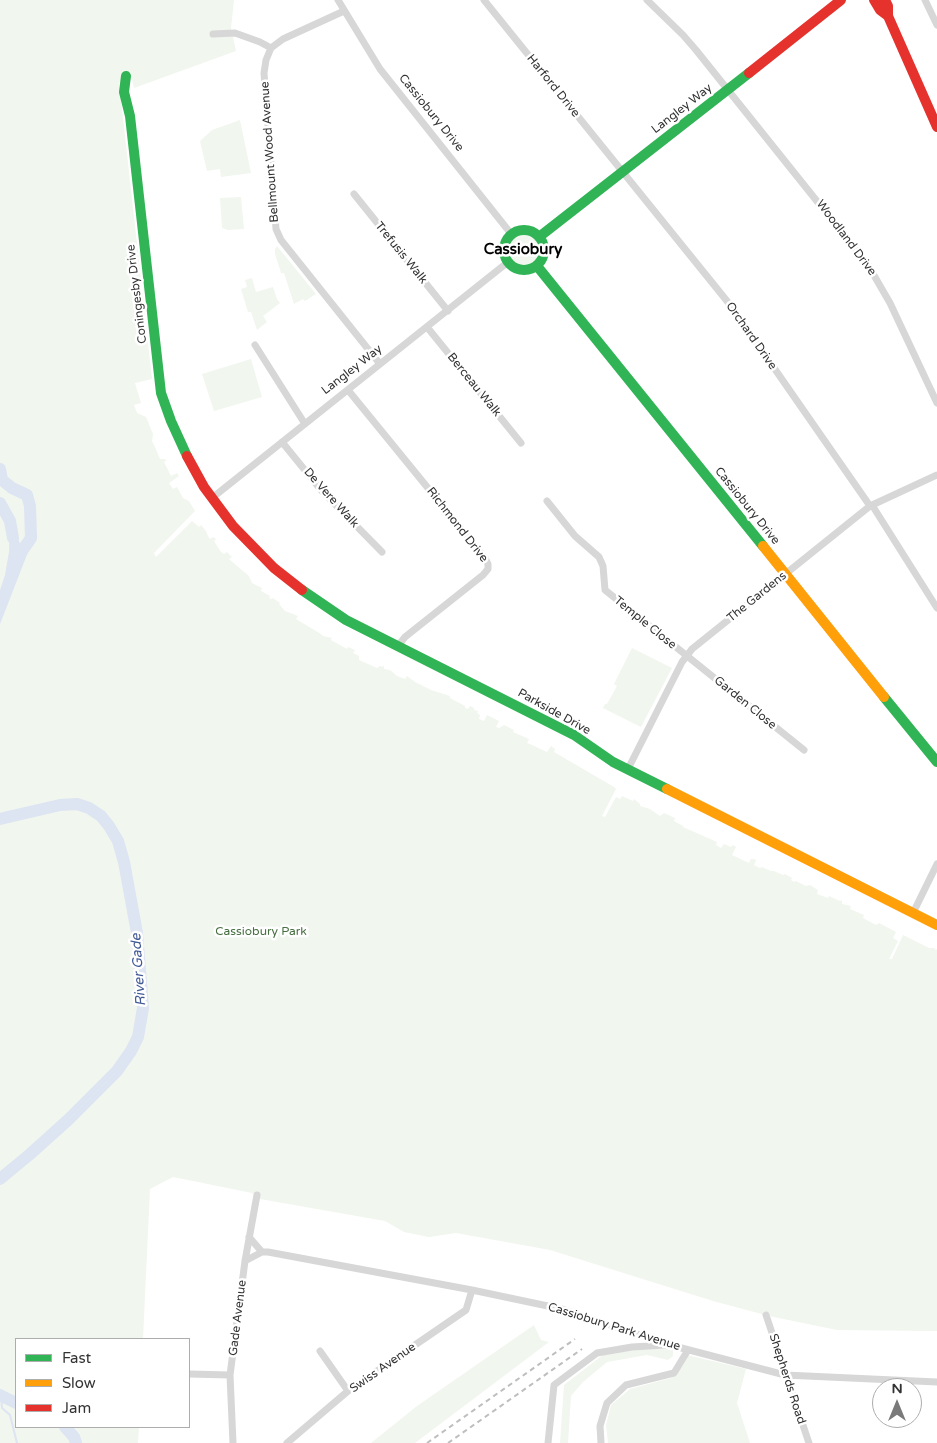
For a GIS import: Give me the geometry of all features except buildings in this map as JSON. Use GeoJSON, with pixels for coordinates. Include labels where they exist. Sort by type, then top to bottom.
{"type":"FeatureCollection","features":[{"type":"Feature","properties":{"kind":"street","name":"Cassiobury Drive"},"geometry":{"type":"LineString","coordinates":[[338,0],[380,69],[512,235]]}},
{"type":"Feature","properties":{"kind":"street","name":"Harford Drive"},"geometry":{"type":"LineString","coordinates":[[484,0],[622,172]]}},
{"type":"Feature","properties":{"kind":"street","name":"Woodland Drive"},"geometry":{"type":"LineString","coordinates":[[647,0],[683,35],[868,265],[890,303],[937,403]]}},
{"type":"Feature","properties":{"kind":"street","name":"Langley Way"},"geometry":{"type":"LineString","coordinates":[[539,237],[840,0]]}},
{"type":"Feature","properties":{"kind":"street"},"geometry":{"type":"LineString","coordinates":[[874,0],[880,10],[888,16]]}},
{"type":"Feature","properties":{"kind":"street"},"geometry":{"type":"LineString","coordinates":[[885,0],[888,6],[888,16],[937,127]]}},
{"type":"Feature","properties":{"kind":"street"},"geometry":{"type":"LineString","coordinates":[[925,0],[937,25]]}},
{"type":"Feature","properties":{"kind":"street"},"geometry":{"type":"LineString","coordinates":[[213,34],[235,33],[271,48],[291,34],[344,11]]}},
{"type":"Feature","properties":{"kind":"street","name":"Bellmount Wood Avenue"},"geometry":{"type":"LineString","coordinates":[[271,48],[266,60],[264,73],[278,237],[380,364]]}},
{"type":"Feature","properties":{"kind":"street","name":"Coningesby Drive"},"geometry":{"type":"LineString","coordinates":[[126,76],[124,92],[130,116],[161,393],[171,421],[191,464],[212,498]]}},
{"type":"Feature","properties":{"kind":"street","name":"Orchard Drive"},"geometry":{"type":"LineString","coordinates":[[622,172],[731,306],[871,506],[937,608]]}},
{"type":"Feature","properties":{"kind":"street","name":"Trefusis Walk"},"geometry":{"type":"LineString","coordinates":[[354,194],[448,311]]}},
{"type":"Feature","properties":{"kind":"street"},"geometry":{"type":"LineString","coordinates":[[523,231],[534,233],[539,237],[544,249],[537,266],[524,270],[512,266],[508,262],[504,250],[512,235],[523,231]]}},
{"type":"Feature","properties":{"kind":"street","name":"Langley Way"},"geometry":{"type":"LineString","coordinates":[[212,498],[508,262]]}},
{"type":"Feature","properties":{"kind":"street","name":"Cassiobury Drive"},"geometry":{"type":"LineString","coordinates":[[537,266],[937,762]]}},
{"type":"Feature","properties":{"kind":"street","name":"Berceau Walk"},"geometry":{"type":"LineString","coordinates":[[427,327],[521,443]]}},
{"type":"Feature","properties":{"kind":"street"},"geometry":{"type":"LineString","coordinates":[[255,345],[305,424]]}},
{"type":"Feature","properties":{"kind":"street","name":"Richmond Drive"},"geometry":{"type":"LineString","coordinates":[[348,390],[488,564],[488,569],[483,575],[405,637],[398,646]]}},
{"type":"Feature","properties":{"kind":"street","name":"De Vere Walk"},"geometry":{"type":"LineString","coordinates":[[282,442],[321,490],[382,552]]}},
{"type":"Feature","properties":{"kind":"street","name":"The Gardens"},"geometry":{"type":"LineString","coordinates":[[628,769],[686,655],[871,506],[937,475]]}},
{"type":"Feature","properties":{"kind":"street","name":"Parkside Drive"},"geometry":{"type":"LineString","coordinates":[[212,498],[248,543],[290,582],[327,609],[567,732],[628,769],[937,925]]}},
{"type":"Feature","properties":{"kind":"street","name":"Temple Close"},"geometry":{"type":"LineString","coordinates":[[548,501],[575,536],[599,558],[603,566],[605,590],[686,655]]}},
{"type":"Feature","properties":{"kind":"street","name":"Garden Close"},"geometry":{"type":"LineString","coordinates":[[686,655],[804,750]]}},
{"type":"Feature","properties":{"kind":"street"},"geometry":{"type":"LineString","coordinates":[[913,913],[937,864]]}},
{"type":"Feature","properties":{"kind":"street","name":"Gade Avenue"},"geometry":{"type":"LineString","coordinates":[[233,1443],[230,1375],[256,1194]]}},
{"type":"Feature","properties":{"kind":"street"},"geometry":{"type":"LineString","coordinates":[[245,1261],[262,1252],[249,1237]]}},
{"type":"Feature","properties":{"kind":"street","name":"Cassiobury Park Avenue"},"geometry":{"type":"LineString","coordinates":[[262,1252],[472,1290],[562,1309],[670,1345],[785,1375],[937,1382]]}},
{"type":"Feature","properties":{"kind":"street","name":"Swiss Avenue"},"geometry":{"type":"LineString","coordinates":[[287,1443],[348,1391],[466,1310],[472,1290]]}},
{"type":"Feature","properties":{"kind":"street","name":"Shepherds Road"},"geometry":{"type":"LineString","coordinates":[[766,1315],[809,1443]]}},
{"type":"Feature","properties":{"kind":"street"},"geometry":{"type":"LineString","coordinates":[[548,1443],[554,1385],[597,1353],[632,1347],[670,1345]]}},
{"type":"Feature","properties":{"kind":"street"},"geometry":{"type":"LineString","coordinates":[[601,1443],[600,1426],[607,1403],[626,1385],[674,1373],[688,1350]]}},
{"type":"Feature","properties":{"kind":"street"},"geometry":{"type":"LineString","coordinates":[[320,1351],[348,1391]]}},
{"type":"Feature","properties":{"kind":"street"},"geometry":{"type":"LineString","coordinates":[[190,1374],[230,1375]]}},
{"type":"Feature","properties":{"kind":"green space","name":"Cassiobury Park"},"geometry":{"type":"Polygon","coordinates":[[[0,0],[234,0],[231,28],[236,51],[134,88],[132,80],[119,82],[152,379],[135,383],[141,403],[134,405],[137,413],[146,417],[153,434],[152,441],[160,459],[165,459],[166,461],[164,462],[171,476],[177,473],[179,476],[169,483],[173,489],[177,487],[183,498],[189,501],[195,511],[154,553],[156,557],[192,521],[199,527],[201,525],[210,539],[213,537],[216,539],[214,541],[221,552],[224,554],[227,552],[232,557],[229,559],[249,576],[252,583],[262,588],[261,591],[270,596],[269,598],[273,598],[280,603],[285,611],[298,616],[296,619],[323,636],[332,638],[331,640],[347,649],[348,647],[355,650],[353,653],[359,656],[359,660],[377,668],[384,665],[384,669],[390,670],[397,676],[405,679],[407,676],[431,690],[450,696],[450,698],[465,706],[465,708],[468,709],[470,706],[478,711],[479,719],[484,721],[487,715],[499,721],[496,727],[499,728],[504,725],[514,730],[513,732],[529,739],[527,743],[547,752],[551,746],[555,749],[554,752],[614,787],[616,789],[602,816],[605,817],[616,797],[620,799],[622,796],[633,801],[634,799],[640,806],[650,809],[660,816],[664,813],[675,818],[674,821],[683,827],[717,842],[716,845],[721,848],[724,844],[731,847],[733,845],[736,847],[732,855],[749,863],[751,859],[754,859],[756,860],[754,865],[760,868],[785,874],[792,878],[791,880],[794,882],[796,881],[806,886],[810,885],[818,890],[817,894],[842,900],[842,904],[851,906],[850,909],[864,915],[863,918],[876,925],[879,923],[896,932],[893,938],[898,941],[889,959],[892,959],[903,935],[929,948],[937,949],[937,1331],[837,1330],[769,1316],[713,1301],[550,1250],[456,1233],[429,1237],[404,1232],[385,1221],[260,1199],[252,1193],[173,1177],[150,1189],[143,1338],[15,1338],[15,1428],[139,1428],[138,1443],[0,1443],[0,0]]]}},
{"type":"Feature","properties":{"kind":"green space"},"geometry":{"type":"Polygon","coordinates":[[[240,120],[251,173],[221,177],[220,169],[207,171],[200,141],[212,130],[240,120]]]}},
{"type":"Feature","properties":{"kind":"green space"},"geometry":{"type":"Polygon","coordinates":[[[241,197],[244,229],[228,230],[222,228],[220,198],[241,197]]]}},
{"type":"Feature","properties":{"kind":"green space"},"geometry":{"type":"Polygon","coordinates":[[[524,235],[535,239],[539,250],[535,261],[524,265],[513,261],[509,250],[513,239],[524,235]]]}},
{"type":"Feature","properties":{"kind":"green space"},"geometry":{"type":"Polygon","coordinates":[[[277,246],[316,294],[305,301],[303,299],[294,304],[284,273],[281,273],[275,254],[277,246]]]}},
{"type":"Feature","properties":{"kind":"green space"},"geometry":{"type":"Polygon","coordinates":[[[252,278],[256,292],[273,287],[280,303],[263,316],[267,322],[257,330],[251,312],[248,312],[241,289],[247,287],[245,280],[252,278]]]}},
{"type":"Feature","properties":{"kind":"green space"},"geometry":{"type":"Polygon","coordinates":[[[251,359],[262,397],[214,411],[202,374],[251,359]]]}},
{"type":"Feature","properties":{"kind":"green space"},"geometry":{"type":"Polygon","coordinates":[[[632,648],[672,668],[641,727],[603,708],[617,686],[614,684],[632,648]]]}},
{"type":"Feature","properties":{"kind":"green space"},"geometry":{"type":"Polygon","coordinates":[[[534,1325],[541,1340],[549,1342],[415,1443],[371,1443],[417,1406],[534,1325]]]}},
{"type":"Feature","properties":{"kind":"green space"},"geometry":{"type":"Polygon","coordinates":[[[667,1346],[673,1349],[673,1356],[668,1360],[647,1355],[607,1362],[583,1382],[571,1396],[568,1443],[560,1443],[564,1385],[604,1354],[667,1346]]]}},
{"type":"Feature","properties":{"kind":"green space"},"geometry":{"type":"Polygon","coordinates":[[[687,1355],[746,1369],[737,1403],[750,1443],[608,1443],[606,1425],[611,1405],[630,1389],[671,1378],[687,1355]]]}},
{"type":"Feature","properties":{"kind":"shaded area"},"geometry":{"type":"Polygon","coordinates":[[[10,521],[21,546],[31,538],[28,552],[0,624],[0,590],[9,552],[10,521]]]}},
{"type":"Feature","properties":{"kind":"waterway","name":"River Gade"},"geometry":{"type":"LineString","coordinates":[[0,469],[2,480],[12,488],[27,495],[30,506],[31,538],[22,551]]}},
{"type":"Feature","properties":{"kind":"waterway"},"geometry":{"type":"LineString","coordinates":[[0,503],[10,521],[13,538]]}},
{"type":"Feature","properties":{"kind":"waterway","name":"River Gade"},"geometry":{"type":"LineString","coordinates":[[0,819],[60,805],[77,804],[89,808],[101,816],[109,826],[118,841],[124,862],[137,933],[143,1008],[138,1037],[117,1071],[68,1120],[0,1179]]}},
{"type":"Feature","properties":{"kind":"waterway","name":"River Gade"},"geometry":{"type":"LineString","coordinates":[[0,1395],[15,1402]]}},
{"type":"Feature","properties":{"kind":"waterway"},"geometry":{"type":"LineString","coordinates":[[1,1395],[2,1408],[10,1415],[17,1443]]}},
{"type":"Feature","properties":{"kind":"waterway","name":"River Gade"},"geometry":{"type":"LineString","coordinates":[[66,1428],[74,1437],[76,1443]]}},
{"type":"Feature","properties":{"kind":"railway"},"geometry":{"type":"LineString","coordinates":[[427,1443],[575,1339]]}},
{"type":"Feature","properties":{"kind":"railway"},"geometry":{"type":"LineString","coordinates":[[448,1443],[582,1349]]}},
{"type":"Feature","properties":{"kind":"traffic: fast"},"geometry":{"type":"LineString","coordinates":[[539,237],[749,73]]}},
{"type":"Feature","properties":{"kind":"traffic: fast"},"geometry":{"type":"LineString","coordinates":[[126,76],[124,92],[130,116],[161,393],[187,456]]}},
{"type":"Feature","properties":{"kind":"traffic: fast"},"geometry":{"type":"LineString","coordinates":[[524,230],[538,236],[544,250],[538,264],[524,270],[510,264],[504,250],[510,236],[524,230]]}},
{"type":"Feature","properties":{"kind":"traffic: fast"},"geometry":{"type":"LineString","coordinates":[[537,266],[763,546]]}},
{"type":"Feature","properties":{"kind":"traffic: fast"},"geometry":{"type":"LineString","coordinates":[[302,590],[346,620],[574,735],[613,762],[667,789]]}},
{"type":"Feature","properties":{"kind":"traffic: fast"},"geometry":{"type":"LineString","coordinates":[[884,697],[937,762]]}},
{"type":"Feature","properties":{"kind":"traffic: slow"},"geometry":{"type":"LineString","coordinates":[[763,546],[884,697]]}},
{"type":"Feature","properties":{"kind":"traffic: slow"},"geometry":{"type":"LineString","coordinates":[[667,789],[937,925]]}},
{"type":"Feature","properties":{"kind":"traffic: jam"},"geometry":{"type":"LineString","coordinates":[[749,73],[841,0]]}},
{"type":"Feature","properties":{"kind":"traffic: jam"},"geometry":{"type":"LineString","coordinates":[[874,0],[880,10],[888,16]]}},
{"type":"Feature","properties":{"kind":"traffic: jam"},"geometry":{"type":"LineString","coordinates":[[885,0],[888,6],[888,16],[937,127]]}},
{"type":"Feature","properties":{"kind":"traffic: jam"},"geometry":{"type":"LineString","coordinates":[[187,456],[204,487],[233,526],[274,568],[302,590]]}},
{"type":"Feature","properties":{"kind":"district","name":"Cassiobury"},"geometry":{"type":"Point","coordinates":[523,250]}}]}
